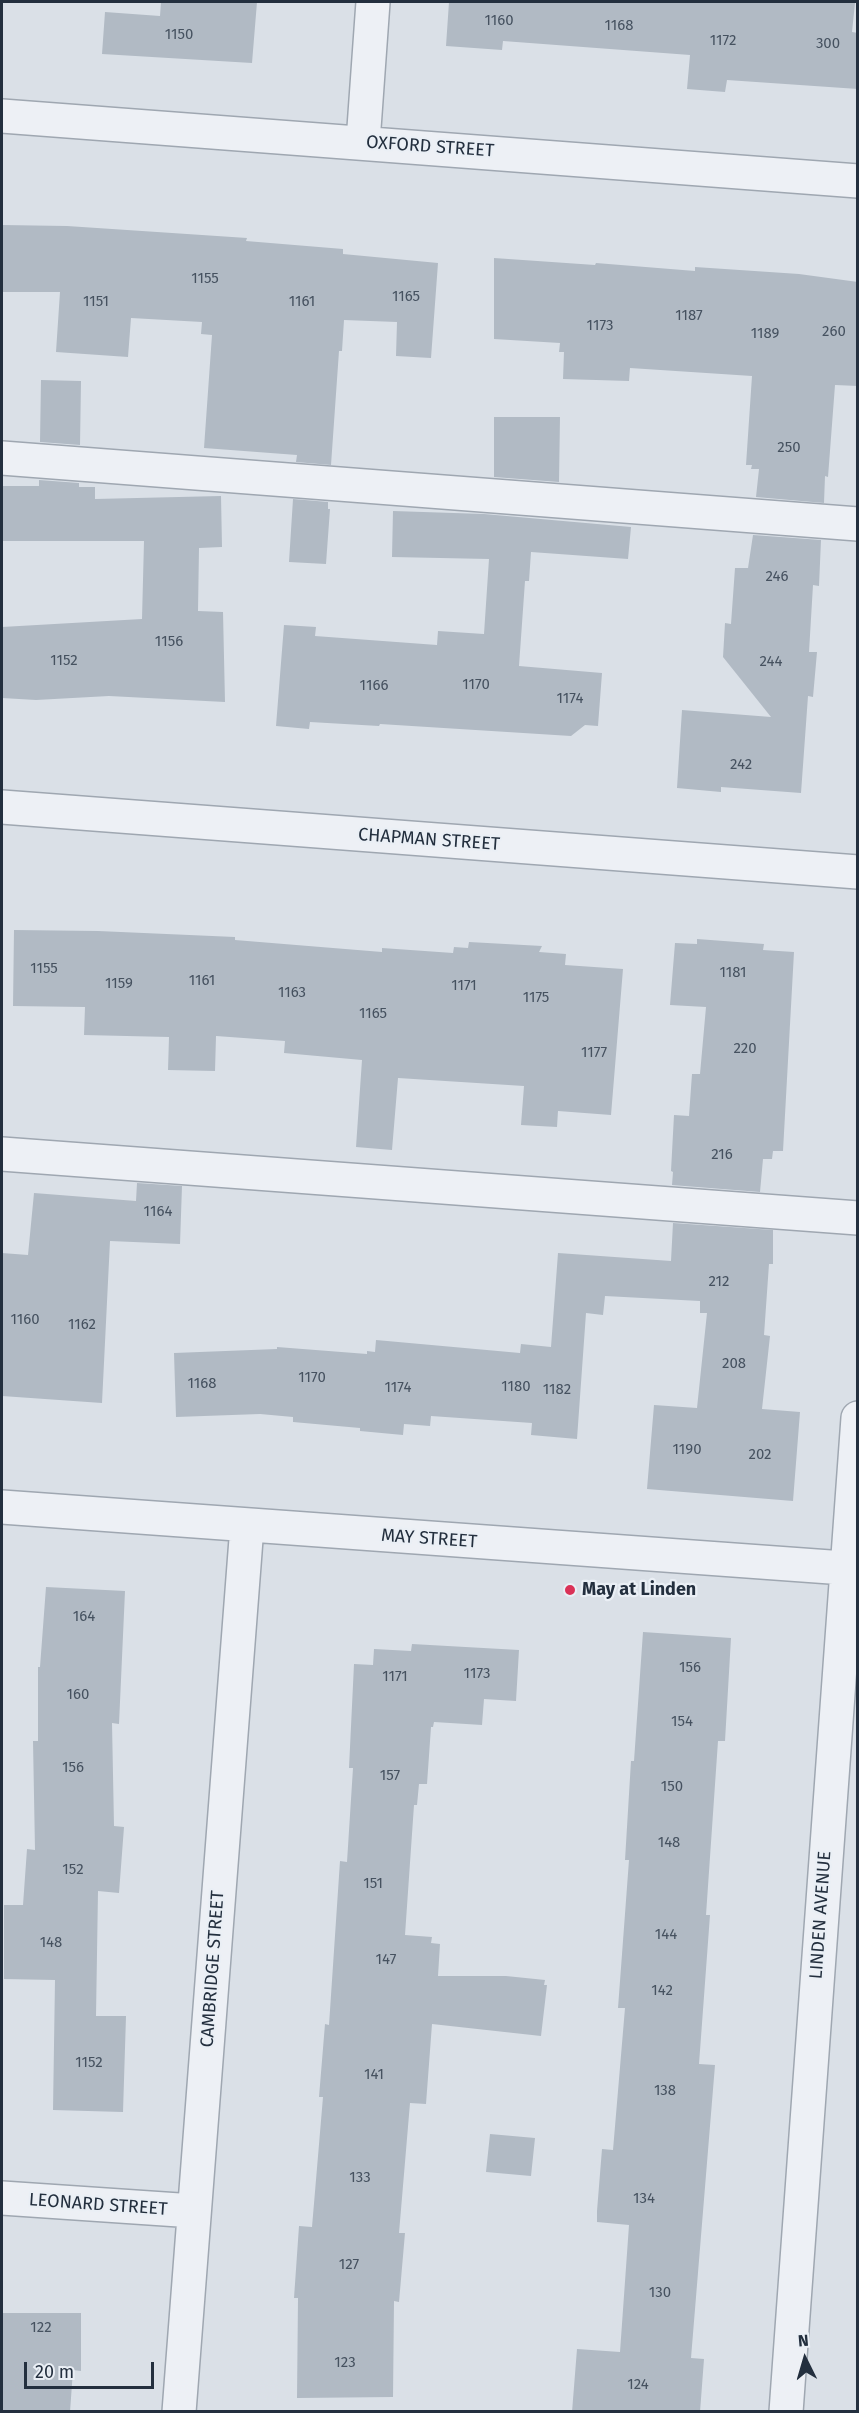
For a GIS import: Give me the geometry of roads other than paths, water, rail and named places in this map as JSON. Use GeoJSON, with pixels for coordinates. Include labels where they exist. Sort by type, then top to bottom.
{"type":"FeatureCollection","features":[{"type":"Feature","properties":{"kind":"street"},"geometry":{"type":"LineString","coordinates":[[363,142],[373,2]]}},
{"type":"Feature","properties":{"kind":"street","name":"OXFORD STREET"},"geometry":{"type":"LineString","coordinates":[[2,116],[858,181]]}},
{"type":"Feature","properties":{"kind":"street"},"geometry":{"type":"LineString","coordinates":[[2,458],[858,524]]}},
{"type":"Feature","properties":{"kind":"street","name":"CHAPMAN STREET"},"geometry":{"type":"LineString","coordinates":[[2,807],[858,872]]}},
{"type":"Feature","properties":{"kind":"street"},"geometry":{"type":"LineString","coordinates":[[2,1154],[858,1218]]}},
{"type":"Feature","properties":{"kind":"street","name":"LINDEN AVENUE"},"geometry":{"type":"LineString","coordinates":[[786,2412],[852,1568],[858,1418]]}},
{"type":"Feature","properties":{"kind":"street","name":"MAY STREET"},"geometry":{"type":"LineString","coordinates":[[2,1508],[852,1568]]}},
{"type":"Feature","properties":{"kind":"street","name":"CAMBRIDGE STREET"},"geometry":{"type":"LineString","coordinates":[[179,2412],[247,1526]]}},
{"type":"Feature","properties":{"kind":"street","name":"LEONARD STREET"},"geometry":{"type":"LineString","coordinates":[[2,2198],[194,2211]]}},
{"type":"Feature","properties":{"kind":"place","name":"May at Linden"},"geometry":{"type":"Point","coordinates":[570,1590]}}]}
